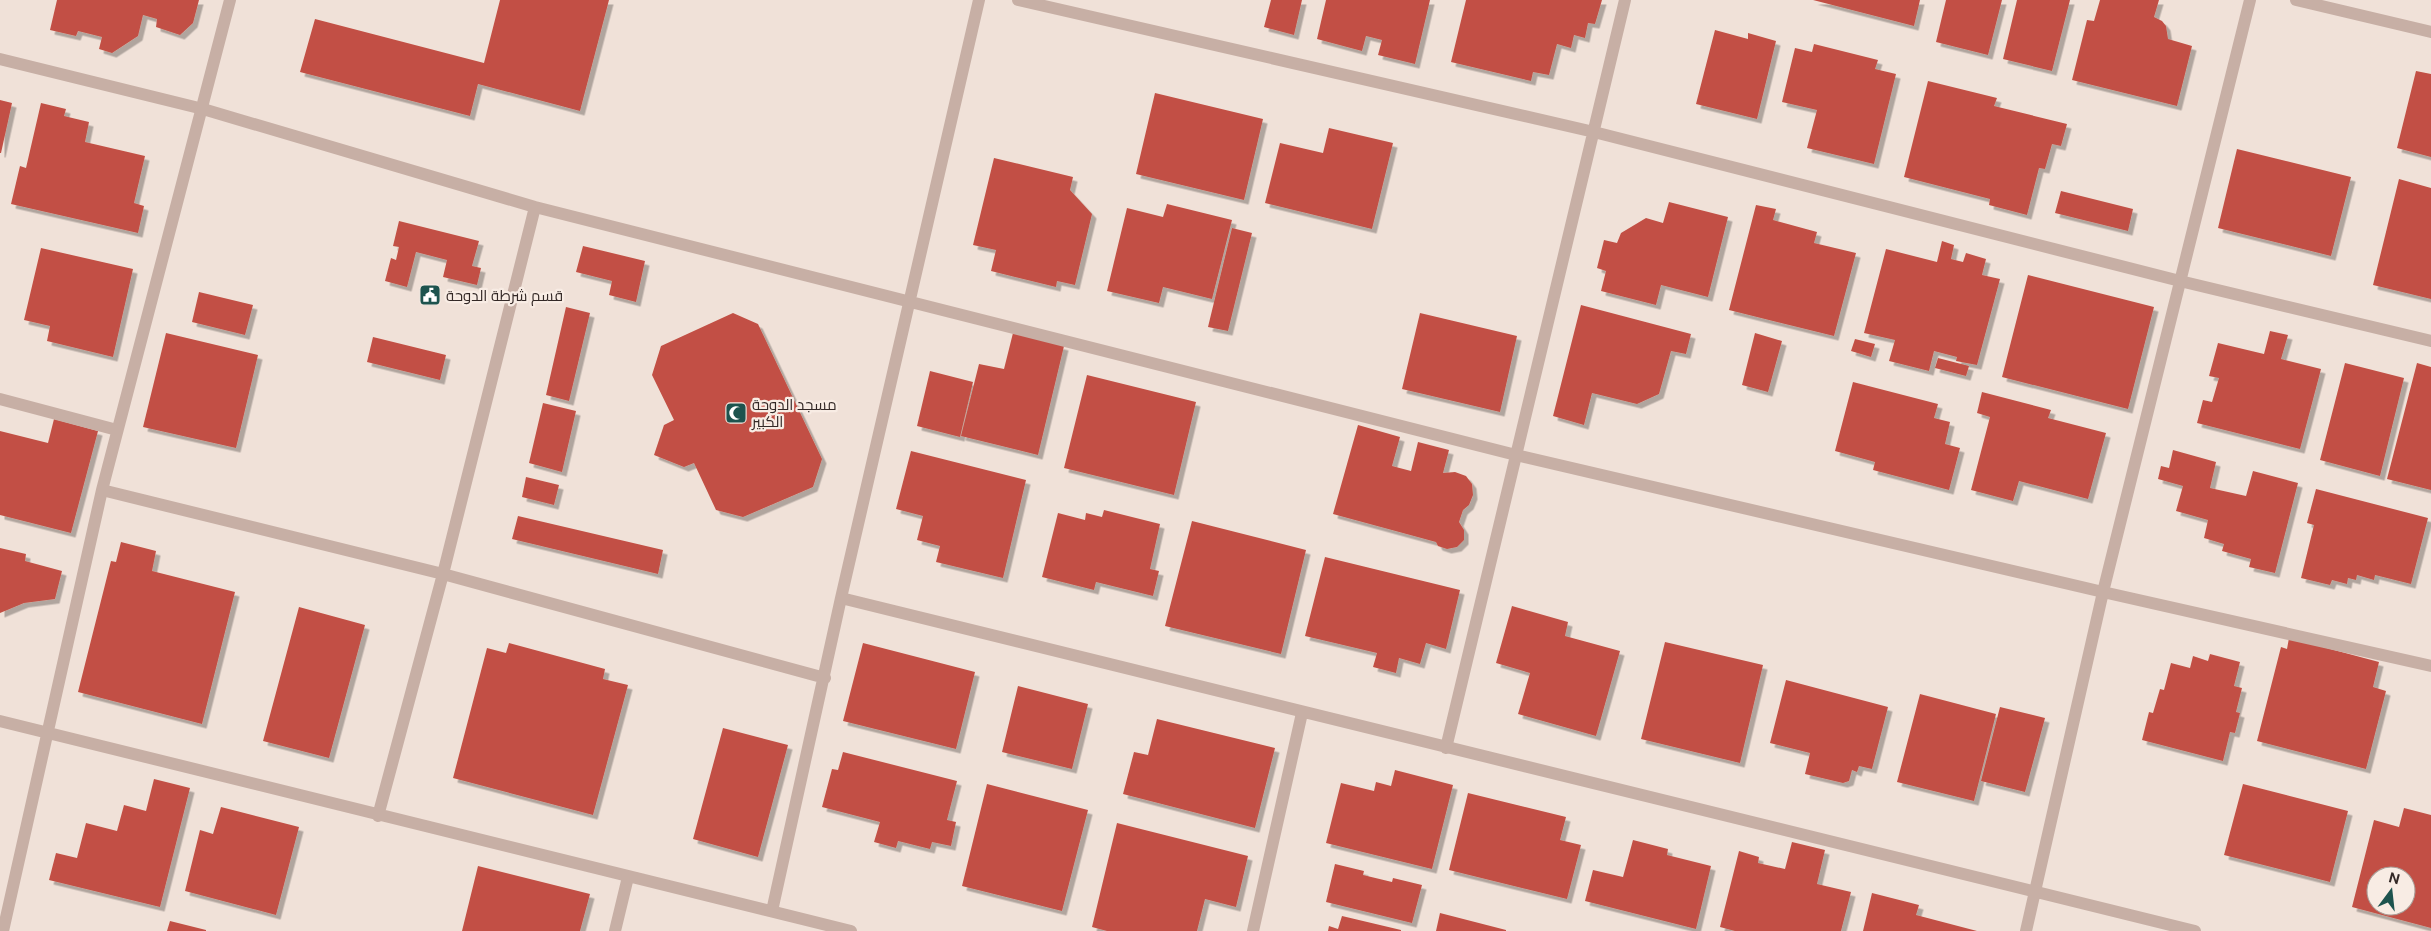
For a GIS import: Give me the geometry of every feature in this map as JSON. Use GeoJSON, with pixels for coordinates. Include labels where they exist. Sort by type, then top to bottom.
{"type":"FeatureCollection","features":[{"type":"Feature","properties":{"kind":"street"},"geometry":{"type":"LineString","coordinates":[[3,931],[102,490],[230,0]]}},
{"type":"Feature","properties":{"kind":"street"},"geometry":{"type":"LineString","coordinates":[[772,912],[908,302],[979,0]]}},
{"type":"Feature","properties":{"kind":"street"},"geometry":{"type":"LineString","coordinates":[[1018,0],[1594,132],[2180,281],[2431,341]]}},
{"type":"Feature","properties":{"kind":"street"},"geometry":{"type":"LineString","coordinates":[[1446,748],[1625,0]]}},
{"type":"Feature","properties":{"kind":"street"},"geometry":{"type":"LineString","coordinates":[[2026,931],[2103,592],[2250,0]]}},
{"type":"Feature","properties":{"kind":"street"},"geometry":{"type":"LineString","coordinates":[[2296,0],[2431,32]]}},
{"type":"Feature","properties":{"kind":"street"},"geometry":{"type":"LineString","coordinates":[[0,60],[203,109],[535,207],[1516,455],[2103,592],[2431,666]]}},
{"type":"Feature","properties":{"kind":"street"},"geometry":{"type":"LineString","coordinates":[[378,816],[443,574],[535,207]]}},
{"type":"Feature","properties":{"kind":"street"},"geometry":{"type":"LineString","coordinates":[[0,399],[117,430]]}},
{"type":"Feature","properties":{"kind":"street"},"geometry":{"type":"LineString","coordinates":[[102,490],[443,574],[825,678]]}},
{"type":"Feature","properties":{"kind":"street"},"geometry":{"type":"LineString","coordinates":[[841,598],[2194,931]]}},
{"type":"Feature","properties":{"kind":"street"},"geometry":{"type":"LineString","coordinates":[[1252,931],[1302,713]]}},
{"type":"Feature","properties":{"kind":"street"},"geometry":{"type":"LineString","coordinates":[[0,721],[378,816],[851,931]]}},
{"type":"Feature","properties":{"kind":"street"},"geometry":{"type":"LineString","coordinates":[[615,931],[628,877]]}},
{"type":"Feature","properties":{"kind":"building"},"geometry":{"type":"Polygon","coordinates":[[[57,0],[199,0],[193,23],[180,35],[156,27],[157,19],[143,15],[138,36],[112,53],[99,49],[102,37],[78,31],[76,36],[50,30],[57,0]]]}},
{"type":"Feature","properties":{"kind":"building"},"geometry":{"type":"Polygon","coordinates":[[[500,0],[609,0],[580,111],[478,84],[470,116],[300,72],[315,19],[484,63],[500,0]]]}},
{"type":"Feature","properties":{"kind":"building"},"geometry":{"type":"Polygon","coordinates":[[[1271,0],[1302,0],[1294,35],[1264,27],[1271,0]]]}},
{"type":"Feature","properties":{"kind":"building"},"geometry":{"type":"Polygon","coordinates":[[[1326,0],[1430,0],[1415,64],[1378,55],[1382,40],[1366,36],[1362,51],[1317,39],[1326,0]]]}},
{"type":"Feature","properties":{"kind":"building"},"geometry":{"type":"Polygon","coordinates":[[[1466,0],[1602,0],[1595,24],[1588,23],[1585,38],[1574,35],[1571,48],[1557,44],[1549,75],[1533,72],[1531,81],[1451,62],[1466,0]]]}},
{"type":"Feature","properties":{"kind":"building"},"geometry":{"type":"Polygon","coordinates":[[[1813,0],[1920,0],[1914,26],[1813,0]]]}},
{"type":"Feature","properties":{"kind":"building"},"geometry":{"type":"Polygon","coordinates":[[[1946,0],[2002,0],[1988,55],[1936,42],[1946,0]]]}},
{"type":"Feature","properties":{"kind":"building"},"geometry":{"type":"Polygon","coordinates":[[[2017,0],[2070,0],[2052,71],[2003,59],[2017,0]]]}},
{"type":"Feature","properties":{"kind":"building"},"geometry":{"type":"Polygon","coordinates":[[[2100,0],[2159,0],[2154,17],[2162,21],[2166,26],[2168,39],[2192,46],[2177,106],[2072,80],[2087,20],[2094,21],[2100,0]]]}},
{"type":"Feature","properties":{"kind":"building"},"geometry":{"type":"Polygon","coordinates":[[[1715,30],[1748,39],[1748,33],[1776,41],[1757,119],[1696,104],[1715,30]]]}},
{"type":"Feature","properties":{"kind":"building"},"geometry":{"type":"Polygon","coordinates":[[[1814,44],[1878,60],[1875,69],[1896,74],[1874,164],[1807,148],[1817,110],[1782,102],[1795,48],[1812,52],[1814,44]]]}},
{"type":"Feature","properties":{"kind":"building"},"geometry":{"type":"Polygon","coordinates":[[[2416,71],[2431,74],[2431,157],[2397,148],[2416,71]]]}},
{"type":"Feature","properties":{"kind":"building"},"geometry":{"type":"Polygon","coordinates":[[[1928,81],[1997,98],[1994,106],[2067,124],[2061,146],[2052,144],[2045,169],[2039,168],[2027,215],[1989,205],[1990,199],[1904,177],[1928,81]]]}},
{"type":"Feature","properties":{"kind":"building"},"geometry":{"type":"Polygon","coordinates":[[[1155,93],[1263,119],[1244,200],[1136,174],[1155,93]]]}},
{"type":"Feature","properties":{"kind":"building"},"geometry":{"type":"Polygon","coordinates":[[[0,100],[12,103],[1,153],[0,153],[0,100]]]}},
{"type":"Feature","properties":{"kind":"building"},"geometry":{"type":"Polygon","coordinates":[[[41,103],[66,109],[64,116],[89,122],[85,142],[145,156],[134,203],[144,206],[138,233],[11,204],[20,166],[26,168],[41,103]]]}},
{"type":"Feature","properties":{"kind":"building"},"geometry":{"type":"Polygon","coordinates":[[[1329,128],[1393,143],[1372,229],[1265,203],[1280,143],[1323,153],[1329,128]]]}},
{"type":"Feature","properties":{"kind":"building"},"geometry":{"type":"Polygon","coordinates":[[[2237,149],[2351,177],[2331,256],[2218,228],[2237,149]]]}},
{"type":"Feature","properties":{"kind":"building"},"geometry":{"type":"Polygon","coordinates":[[[994,158],[1073,177],[1070,190],[1092,214],[1075,285],[1057,281],[1056,287],[991,271],[996,250],[973,245],[994,158]]]}},
{"type":"Feature","properties":{"kind":"building"},"geometry":{"type":"Polygon","coordinates":[[[2399,179],[2431,188],[2431,299],[2373,285],[2399,179]]]}},
{"type":"Feature","properties":{"kind":"building"},"geometry":{"type":"Polygon","coordinates":[[[2061,191],[2133,209],[2128,231],[2055,213],[2061,191]]]}},
{"type":"Feature","properties":{"kind":"building"},"geometry":{"type":"Polygon","coordinates":[[[1669,202],[1728,217],[1708,297],[1661,285],[1656,305],[1601,291],[1606,271],[1597,268],[1604,240],[1617,243],[1621,233],[1646,218],[1663,223],[1669,202]]]}},
{"type":"Feature","properties":{"kind":"building"},"geometry":{"type":"Polygon","coordinates":[[[1167,204],[1232,220],[1212,299],[1163,287],[1159,303],[1107,291],[1127,208],[1163,217],[1167,204]]]}},
{"type":"Feature","properties":{"kind":"building"},"geometry":{"type":"Polygon","coordinates":[[[1756,205],[1776,209],[1773,220],[1817,232],[1814,243],[1856,253],[1834,336],[1729,310],[1756,205]]]}},
{"type":"Feature","properties":{"kind":"building"},"geometry":{"type":"Polygon","coordinates":[[[399,221],[479,241],[472,266],[481,268],[477,285],[443,277],[447,260],[416,252],[407,287],[385,281],[391,258],[396,260],[399,247],[393,246],[399,221]]]}},
{"type":"Feature","properties":{"kind":"building"},"geometry":{"type":"Polygon","coordinates":[[[1232,228],[1252,233],[1228,331],[1208,327],[1232,228]]]}},
{"type":"Feature","properties":{"kind":"building"},"geometry":{"type":"Polygon","coordinates":[[[1942,241],[1954,245],[1951,259],[1963,262],[1966,253],[1986,259],[1982,275],[2000,279],[1977,365],[1956,361],[1957,357],[1934,351],[1929,371],[1889,361],[1895,340],[1864,333],[1886,249],[1937,262],[1942,241]]]}},
{"type":"Feature","properties":{"kind":"building"},"geometry":{"type":"Polygon","coordinates":[[[583,246],[645,261],[636,302],[609,295],[612,281],[576,272],[583,246]]]}},
{"type":"Feature","properties":{"kind":"building"},"geometry":{"type":"Polygon","coordinates":[[[41,248],[133,269],[113,357],[47,341],[50,326],[24,320],[41,248]]]}},
{"type":"Feature","properties":{"kind":"building"},"geometry":{"type":"Polygon","coordinates":[[[2028,275],[2154,307],[2128,409],[2002,377],[2028,275]]]}},
{"type":"Feature","properties":{"kind":"building"},"geometry":{"type":"Polygon","coordinates":[[[199,292],[253,305],[245,335],[192,322],[199,292]]]}},
{"type":"Feature","properties":{"kind":"building"},"geometry":{"type":"Polygon","coordinates":[[[1581,305],[1691,334],[1686,354],[1671,351],[1659,394],[1637,404],[1592,393],[1584,425],[1553,416],[1581,305]]]}},
{"type":"Feature","properties":{"kind":"building"},"geometry":{"type":"Polygon","coordinates":[[[566,307],[590,313],[569,401],[546,395],[566,307]]]}},
{"type":"Feature","properties":{"kind":"building"},"geometry":{"type":"Polygon","coordinates":[[[733,313],[758,324],[822,459],[813,487],[743,517],[716,510],[694,463],[684,467],[654,455],[664,425],[674,420],[652,375],[661,346],[733,313]]]}},
{"type":"Feature","properties":{"kind":"building"},"geometry":{"type":"Polygon","coordinates":[[[1420,313],[1517,336],[1500,412],[1402,389],[1420,313]]]}},
{"type":"Feature","properties":{"kind":"building"},"geometry":{"type":"Polygon","coordinates":[[[2270,331],[2288,335],[2281,359],[2321,369],[2300,449],[2197,423],[2203,400],[2212,402],[2219,378],[2209,376],[2218,343],[2264,354],[2270,331]]]}},
{"type":"Feature","properties":{"kind":"building"},"geometry":{"type":"Polygon","coordinates":[[[166,333],[258,355],[236,448],[143,427],[166,333]]]}},
{"type":"Feature","properties":{"kind":"building"},"geometry":{"type":"Polygon","coordinates":[[[1013,333],[1064,346],[1038,455],[961,436],[979,364],[1004,369],[1013,333]]]}},
{"type":"Feature","properties":{"kind":"building"},"geometry":{"type":"Polygon","coordinates":[[[1755,333],[1782,341],[1768,392],[1742,385],[1755,333]]]}},
{"type":"Feature","properties":{"kind":"building"},"geometry":{"type":"Polygon","coordinates":[[[373,337],[446,355],[440,380],[367,362],[373,337]]]}},
{"type":"Feature","properties":{"kind":"building"},"geometry":{"type":"Polygon","coordinates":[[[1855,339],[1875,344],[1871,357],[1851,351],[1855,339]]]}},
{"type":"Feature","properties":{"kind":"building"},"geometry":{"type":"Polygon","coordinates":[[[1938,358],[1969,366],[1966,376],[1935,368],[1938,358]]]}},
{"type":"Feature","properties":{"kind":"building"},"geometry":{"type":"Polygon","coordinates":[[[2345,363],[2404,378],[2380,476],[2320,460],[2345,363]]]}},
{"type":"Feature","properties":{"kind":"building"},"geometry":{"type":"Polygon","coordinates":[[[2417,363],[2431,367],[2431,490],[2387,479],[2417,363]]]}},
{"type":"Feature","properties":{"kind":"building"},"geometry":{"type":"Polygon","coordinates":[[[930,371],[973,382],[960,437],[917,426],[930,371]]]}},
{"type":"Feature","properties":{"kind":"building"},"geometry":{"type":"Polygon","coordinates":[[[1087,375],[1196,402],[1174,495],[1064,468],[1087,375]]]}},
{"type":"Feature","properties":{"kind":"building"},"geometry":{"type":"Polygon","coordinates":[[[1853,382],[1938,404],[1934,418],[1950,422],[1945,444],[1960,448],[1949,490],[1873,470],[1875,462],[1835,451],[1853,382]]]}},
{"type":"Feature","properties":{"kind":"building"},"geometry":{"type":"Polygon","coordinates":[[[1982,392],[2051,410],[2048,418],[2106,433],[2088,499],[2019,481],[2013,501],[1971,490],[1990,417],[1977,413],[1982,392]]]}},
{"type":"Feature","properties":{"kind":"building"},"geometry":{"type":"Polygon","coordinates":[[[543,403],[576,411],[562,472],[529,463],[543,403]]]}},
{"type":"Feature","properties":{"kind":"building"},"geometry":{"type":"Polygon","coordinates":[[[54,419],[98,431],[71,533],[0,515],[0,431],[48,443],[54,419]]]}},
{"type":"Feature","properties":{"kind":"building"},"geometry":{"type":"Polygon","coordinates":[[[1358,425],[1400,437],[1392,466],[1411,471],[1418,442],[1449,450],[1443,473],[1455,472],[1466,476],[1472,484],[1473,495],[1469,505],[1463,510],[1459,522],[1464,530],[1464,540],[1457,547],[1447,549],[1438,546],[1436,542],[1333,514],[1358,425]]]}},
{"type":"Feature","properties":{"kind":"building"},"geometry":{"type":"Polygon","coordinates":[[[2173,450],[2216,462],[2210,488],[2246,496],[2253,471],[2298,483],[2275,573],[2249,567],[2251,559],[2222,551],[2224,544],[2204,538],[2208,520],[2176,511],[2183,486],[2158,479],[2161,466],[2169,468],[2173,450]]]}},
{"type":"Feature","properties":{"kind":"building"},"geometry":{"type":"Polygon","coordinates":[[[911,451],[1026,480],[1003,578],[936,562],[940,546],[917,540],[923,516],[896,509],[911,451]]]}},
{"type":"Feature","properties":{"kind":"building"},"geometry":{"type":"Polygon","coordinates":[[[526,477],[559,485],[554,505],[522,497],[526,477]]]}},
{"type":"Feature","properties":{"kind":"building"},"geometry":{"type":"Polygon","coordinates":[[[2316,489],[2428,518],[2411,584],[2375,575],[2374,580],[2357,575],[2356,580],[2348,578],[2347,584],[2332,580],[2330,585],[2301,578],[2314,525],[2307,523],[2316,489]]]}},
{"type":"Feature","properties":{"kind":"building"},"geometry":{"type":"Polygon","coordinates":[[[1104,510],[1160,524],[1150,569],[1159,571],[1153,596],[1096,582],[1094,590],[1042,577],[1058,513],[1085,520],[1086,513],[1102,517],[1104,510]]]}},
{"type":"Feature","properties":{"kind":"building"},"geometry":{"type":"Polygon","coordinates":[[[518,516],[663,550],[658,574],[512,539],[518,516]]]}},
{"type":"Feature","properties":{"kind":"building"},"geometry":{"type":"Polygon","coordinates":[[[1192,521],[1306,550],[1281,654],[1165,626],[1192,521]]]}},
{"type":"Feature","properties":{"kind":"building"},"geometry":{"type":"Polygon","coordinates":[[[121,542],[156,551],[152,571],[235,592],[202,724],[78,692],[111,561],[116,562],[121,542]]]}},
{"type":"Feature","properties":{"kind":"building"},"geometry":{"type":"Polygon","coordinates":[[[0,548],[26,554],[25,561],[62,571],[55,599],[24,603],[0,613],[0,548]]]}},
{"type":"Feature","properties":{"kind":"building"},"geometry":{"type":"Polygon","coordinates":[[[1325,557],[1460,590],[1446,649],[1426,643],[1420,664],[1399,658],[1396,673],[1373,667],[1377,653],[1305,636],[1325,557]]]}},
{"type":"Feature","properties":{"kind":"building"},"geometry":{"type":"Polygon","coordinates":[[[1512,606],[1568,622],[1565,636],[1620,651],[1596,736],[1518,714],[1530,673],[1496,663],[1512,606]]]}},
{"type":"Feature","properties":{"kind":"building"},"geometry":{"type":"Polygon","coordinates":[[[299,607],[365,625],[329,758],[263,741],[299,607]]]}},
{"type":"Feature","properties":{"kind":"building"},"geometry":{"type":"Polygon","coordinates":[[[2289,638],[2379,662],[2373,687],[2386,691],[2366,769],[2257,741],[2281,647],[2287,649],[2289,638]]]}},
{"type":"Feature","properties":{"kind":"building"},"geometry":{"type":"Polygon","coordinates":[[[1665,642],[1763,665],[1740,763],[1641,739],[1665,642]]]}},
{"type":"Feature","properties":{"kind":"building"},"geometry":{"type":"Polygon","coordinates":[[[509,643],[605,669],[603,679],[628,685],[593,815],[453,778],[487,648],[506,653],[509,643]]]}},
{"type":"Feature","properties":{"kind":"building"},"geometry":{"type":"Polygon","coordinates":[[[863,643],[975,672],[956,749],[843,721],[863,643]]]}},
{"type":"Feature","properties":{"kind":"building"},"geometry":{"type":"Polygon","coordinates":[[[2210,654],[2240,662],[2234,686],[2242,688],[2236,712],[2240,713],[2235,733],[2230,732],[2223,761],[2142,740],[2149,712],[2153,713],[2160,689],[2164,690],[2171,663],[2190,668],[2193,656],[2208,661],[2210,654]]]}},
{"type":"Feature","properties":{"kind":"building"},"geometry":{"type":"Polygon","coordinates":[[[1786,680],[1888,707],[1872,769],[1859,766],[1857,772],[1852,770],[1849,781],[1843,783],[1805,774],[1810,753],[1770,743],[1786,680]]]}},
{"type":"Feature","properties":{"kind":"building"},"geometry":{"type":"Polygon","coordinates":[[[1018,686],[1088,704],[1072,769],[1002,752],[1018,686]]]}},
{"type":"Feature","properties":{"kind":"building"},"geometry":{"type":"Polygon","coordinates":[[[1920,694],[1996,714],[1974,801],[1897,782],[1920,694]]]}},
{"type":"Feature","properties":{"kind":"building"},"geometry":{"type":"Polygon","coordinates":[[[2000,707],[2045,718],[2025,792],[1981,781],[2000,707]]]}},
{"type":"Feature","properties":{"kind":"building"},"geometry":{"type":"Polygon","coordinates":[[[1157,719],[1275,748],[1255,828],[1123,794],[1134,752],[1148,755],[1157,719]]]}},
{"type":"Feature","properties":{"kind":"building"},"geometry":{"type":"Polygon","coordinates":[[[723,728],[788,745],[758,857],[693,839],[723,728]]]}},
{"type":"Feature","properties":{"kind":"building"},"geometry":{"type":"Polygon","coordinates":[[[843,752],[957,781],[947,820],[956,822],[951,846],[932,842],[930,849],[898,841],[896,848],[874,842],[880,822],[822,807],[832,769],[838,770],[843,752]]]}},
{"type":"Feature","properties":{"kind":"building"},"geometry":{"type":"Polygon","coordinates":[[[1395,770],[1453,785],[1432,869],[1326,843],[1341,783],[1374,791],[1376,782],[1391,786],[1395,770]]]}},
{"type":"Feature","properties":{"kind":"building"},"geometry":{"type":"Polygon","coordinates":[[[154,779],[190,788],[160,907],[49,880],[56,853],[77,858],[86,823],[117,831],[124,805],[146,811],[154,779]]]}},
{"type":"Feature","properties":{"kind":"building"},"geometry":{"type":"Polygon","coordinates":[[[987,784],[1088,810],[1062,911],[962,886],[987,784]]]}},
{"type":"Feature","properties":{"kind":"building"},"geometry":{"type":"Polygon","coordinates":[[[2243,784],[2348,811],[2330,882],[2224,855],[2243,784]]]}},
{"type":"Feature","properties":{"kind":"building"},"geometry":{"type":"Polygon","coordinates":[[[1468,793],[1566,817],[1560,840],[1581,845],[1567,899],[1449,870],[1468,793]]]}},
{"type":"Feature","properties":{"kind":"building"},"geometry":{"type":"Polygon","coordinates":[[[221,807],[299,827],[276,915],[185,891],[200,830],[213,834],[221,807]]]}},
{"type":"Feature","properties":{"kind":"building"},"geometry":{"type":"Polygon","coordinates":[[[2404,808],[2431,815],[2431,928],[2386,916],[2416,916],[2416,866],[2366,866],[2366,911],[2352,907],[2374,820],[2399,827],[2404,808]]]}},
{"type":"Feature","properties":{"kind":"building"},"geometry":{"type":"Polygon","coordinates":[[[1117,823],[1248,856],[1236,907],[1205,899],[1197,931],[1107,931],[1092,927],[1117,823]]]}},
{"type":"Feature","properties":{"kind":"building"},"geometry":{"type":"Polygon","coordinates":[[[1633,840],[1668,849],[1667,855],[1711,866],[1696,929],[1585,901],[1593,870],[1623,877],[1633,840]]]}},
{"type":"Feature","properties":{"kind":"building"},"geometry":{"type":"Polygon","coordinates":[[[1792,842],[1825,850],[1817,884],[1851,892],[1841,931],[1735,931],[1720,927],[1739,851],[1759,857],[1758,863],[1785,869],[1792,842]]]}},
{"type":"Feature","properties":{"kind":"building"},"geometry":{"type":"Polygon","coordinates":[[[1335,864],[1364,871],[1363,875],[1392,882],[1393,878],[1422,885],[1412,923],[1326,902],[1335,864]]]}},
{"type":"Feature","properties":{"kind":"building"},"geometry":{"type":"Polygon","coordinates":[[[478,866],[590,894],[580,931],[462,931],[478,866]]]}},
{"type":"Feature","properties":{"kind":"building"},"geometry":{"type":"Polygon","coordinates":[[[1872,893],[1919,905],[1916,915],[1977,931],[1863,931],[1872,893]]]}},
{"type":"Feature","properties":{"kind":"building"},"geometry":{"type":"Polygon","coordinates":[[[1440,913],[1506,930],[1506,931],[1436,931],[1440,913]]]}},
{"type":"Feature","properties":{"kind":"building"},"geometry":{"type":"Polygon","coordinates":[[[1342,916],[1401,931],[1328,931],[1329,926],[1338,929],[1342,916]]]}},
{"type":"Feature","properties":{"kind":"building"},"geometry":{"type":"Polygon","coordinates":[[[170,921],[206,930],[206,931],[167,931],[170,921]]]}},
{"type":"Feature","properties":{"kind":"place","name":"قسم شرطة الدوحة"},"geometry":{"type":"Point","coordinates":[430,295]}},
{"type":"Feature","properties":{"kind":"place","name":"مسجد الدوحة الكبير"},"geometry":{"type":"Point","coordinates":[736,413]}}]}
